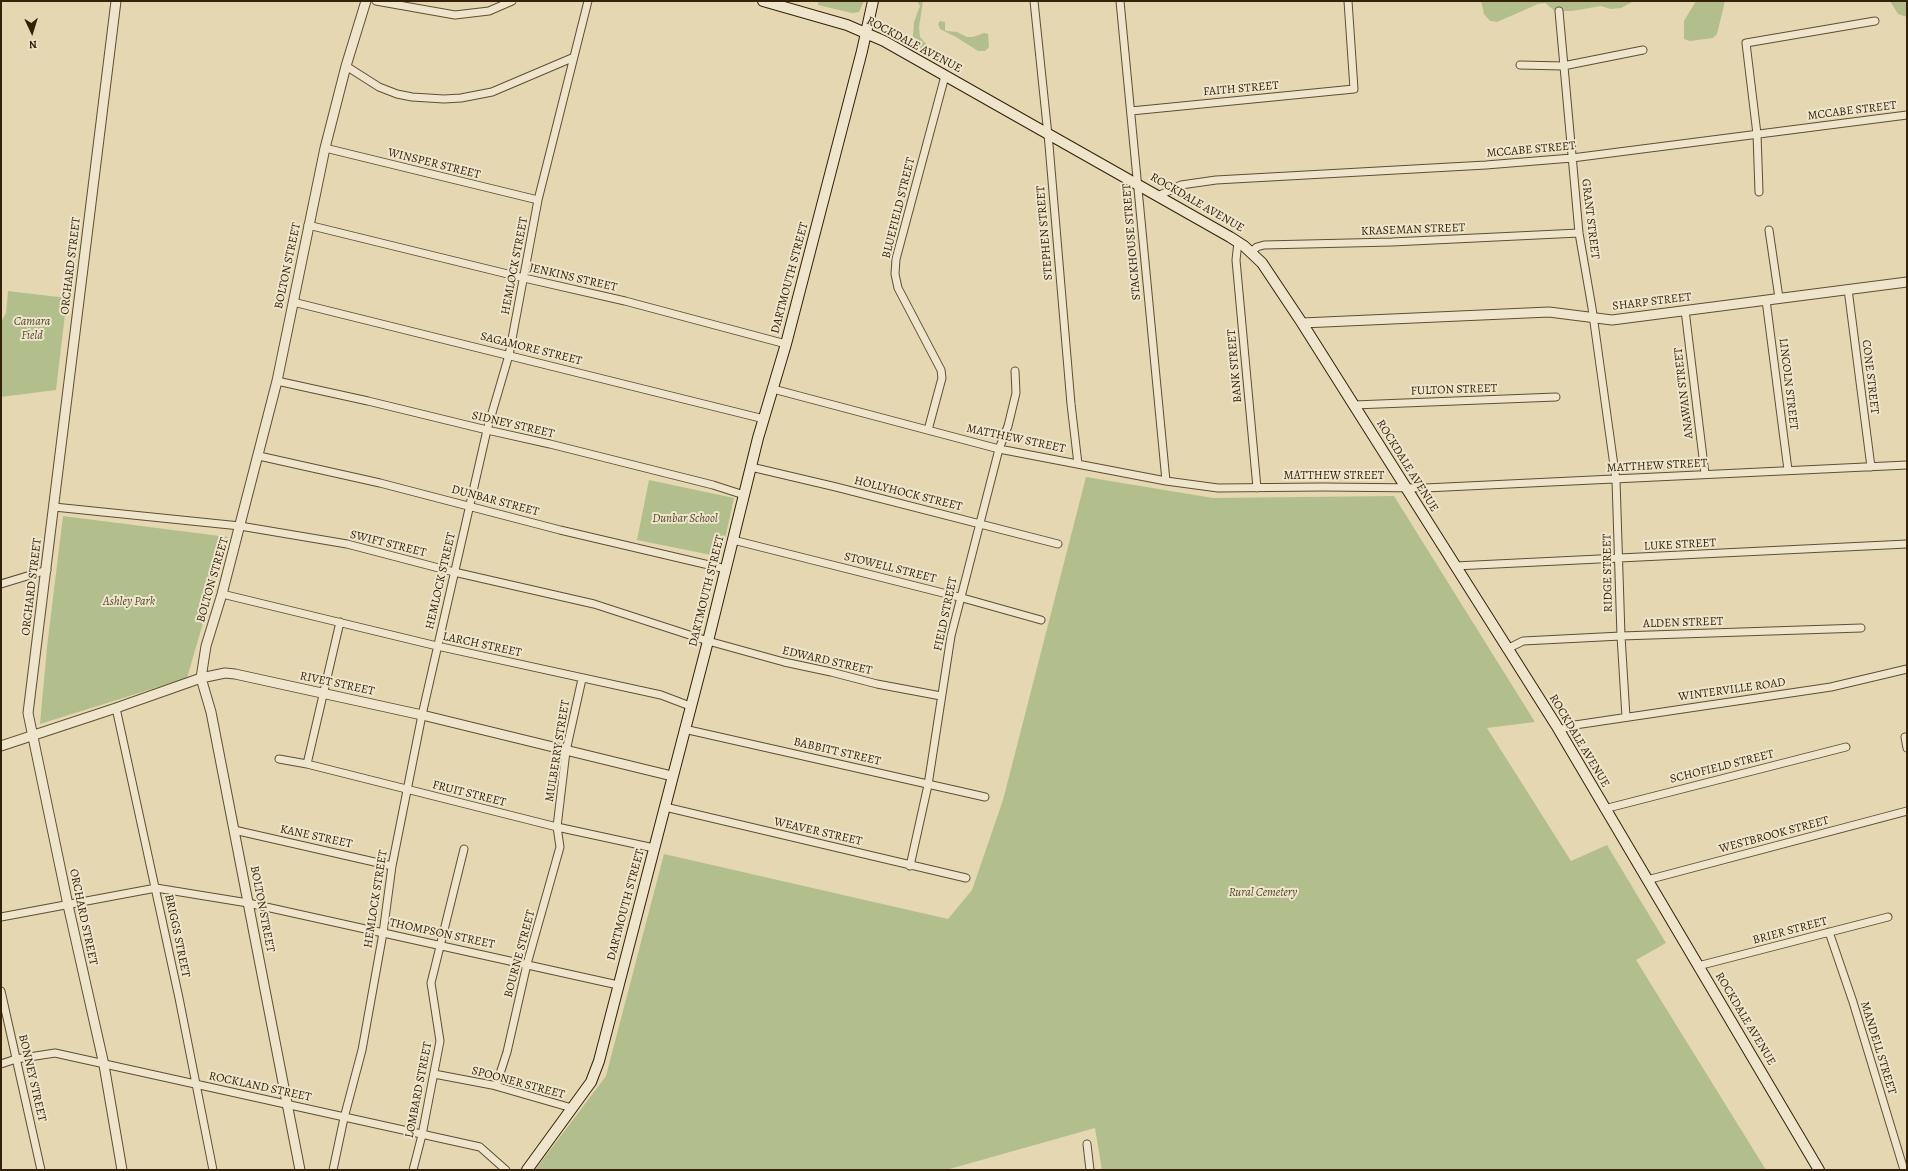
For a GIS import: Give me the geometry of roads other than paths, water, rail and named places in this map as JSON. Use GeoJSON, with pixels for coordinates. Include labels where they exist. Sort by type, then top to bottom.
{"type":"FeatureCollection","features":[{"type":"Feature","properties":{"kind":"main road","name":"ROCKDALE AVENUE"},"geometry":{"type":"LineString","coordinates":[[763,1],[847,25],[866,32],[1047,132],[1238,242],[1268,270],[1559,730],[1604,809],[1819,1170]]}},
{"type":"Feature","properties":{"kind":"main road","name":"DARTMOUTH STREET"},"geometry":{"type":"LineString","coordinates":[[527,1170],[590,1082],[599,1061],[708,641],[751,467],[786,344],[873,1]]}},
{"type":"Feature","properties":{"kind":"street","name":"ORCHARD STREET"},"geometry":{"type":"LineString","coordinates":[[116,1],[28,713],[68,905],[104,1065],[122,1170]]}},
{"type":"Feature","properties":{"kind":"street","name":"BOLTON STREET"},"geometry":{"type":"LineString","coordinates":[[300,1170],[211,712],[201,678],[206,646],[222,594],[259,456],[277,381],[325,148],[346,66],[366,1]]}},
{"type":"Feature","properties":{"kind":"street"},"geometry":{"type":"LineString","coordinates":[[376,1],[455,15],[489,11],[512,1]]}},
{"type":"Feature","properties":{"kind":"street","name":"HEMLOCK STREET"},"geometry":{"type":"LineString","coordinates":[[333,1170],[344,1118],[362,1050],[383,933],[392,866],[437,646],[487,430],[509,355],[538,200],[572,58],[588,1]]}},
{"type":"Feature","properties":{"kind":"street","name":"STEPHEN STREET"},"geometry":{"type":"LineString","coordinates":[[1034,1],[1071,404],[1078,464]]}},
{"type":"Feature","properties":{"kind":"street","name":"STACKHOUSE STREET"},"geometry":{"type":"LineString","coordinates":[[1120,1],[1166,480]]}},
{"type":"Feature","properties":{"kind":"street","name":"FAITH STREET"},"geometry":{"type":"LineString","coordinates":[[1131,111],[1354,89],[1348,1]]}},
{"type":"Feature","properties":{"kind":"street","name":"GRANT STREET"},"geometry":{"type":"LineString","coordinates":[[1559,11],[1579,233],[1593,318],[1608,430]]}},
{"type":"Feature","properties":{"kind":"street"},"geometry":{"type":"LineString","coordinates":[[1759,192],[1757,134],[1746,43],[1875,22]]}},
{"type":"Feature","properties":{"kind":"street"},"geometry":{"type":"LineString","coordinates":[[1520,65],[1563,66],[1643,50]]}},
{"type":"Feature","properties":{"kind":"street"},"geometry":{"type":"LineString","coordinates":[[346,66],[379,86],[397,94],[412,97],[444,99],[460,98],[492,92],[572,58]]}},
{"type":"Feature","properties":{"kind":"street","name":"BLUEFIELD STREET"},"geometry":{"type":"LineString","coordinates":[[928,430],[942,378],[941,370],[898,288],[894,274],[896,259],[945,76]]}},
{"type":"Feature","properties":{"kind":"street","name":"MCCABE STREET"},"geometry":{"type":"LineString","coordinates":[[1158,196],[1173,187],[1216,180],[1486,166],[1572,158],[1907,115]]}},
{"type":"Feature","properties":{"kind":"street","name":"WINSPER STREET"},"geometry":{"type":"LineString","coordinates":[[325,148],[538,200]]}},
{"type":"Feature","properties":{"kind":"street","name":"JENKINS STREET"},"geometry":{"type":"LineString","coordinates":[[308,225],[625,301],[786,344]]}},
{"type":"Feature","properties":{"kind":"street"},"geometry":{"type":"LineString","coordinates":[[1769,230],[1779,298]]}},
{"type":"Feature","properties":{"kind":"street","name":"KRASEMAN STREET"},"geometry":{"type":"LineString","coordinates":[[1250,252],[1264,245],[1392,242],[1579,233]]}},
{"type":"Feature","properties":{"kind":"street","name":"BANK STREET"},"geometry":{"type":"LineString","coordinates":[[1238,242],[1236,260],[1257,488]]}},
{"type":"Feature","properties":{"kind":"street","name":"SHARP STREET"},"geometry":{"type":"LineString","coordinates":[[1302,323],[1549,312],[1612,320],[1907,282]]}},
{"type":"Feature","properties":{"kind":"street","name":"CONE STREET"},"geometry":{"type":"LineString","coordinates":[[1848,289],[1871,467]]}},
{"type":"Feature","properties":{"kind":"street","name":"LINCOLN STREET"},"geometry":{"type":"LineString","coordinates":[[1766,300],[1788,470]]}},
{"type":"Feature","properties":{"kind":"street","name":"SAGAMORE STREET"},"geometry":{"type":"LineString","coordinates":[[293,302],[764,419]]}},
{"type":"Feature","properties":{"kind":"street","name":"ANAWAN STREET"},"geometry":{"type":"LineString","coordinates":[[1685,310],[1705,474]]}},
{"type":"Feature","properties":{"kind":"street","name":"FIELD STREET"},"geometry":{"type":"LineString","coordinates":[[910,866],[928,785],[951,636],[959,597],[999,449],[1008,426],[1016,392],[1015,371]]}},
{"type":"Feature","properties":{"kind":"street","name":"SIDNEY STREET"},"geometry":{"type":"LineString","coordinates":[[277,381],[368,401],[643,467],[744,494]]}},
{"type":"Feature","properties":{"kind":"street","name":"MATTHEW STREET"},"geometry":{"type":"LineString","coordinates":[[773,389],[999,449],[1166,480],[1218,488],[1405,488],[1616,480],[1705,474],[1907,465]]}},
{"type":"Feature","properties":{"kind":"street","name":"FULTON STREET"},"geometry":{"type":"LineString","coordinates":[[1354,405],[1556,397]]}},
{"type":"Feature","properties":{"kind":"street","name":"RIDGE STREET"},"geometry":{"type":"LineString","coordinates":[[1608,430],[1616,480],[1620,559],[1621,636],[1626,717]]}},
{"type":"Feature","properties":{"kind":"street","name":"DUNBAR STREET"},"geometry":{"type":"LineString","coordinates":[[259,456],[324,470],[560,530],[726,569]]}},
{"type":"Feature","properties":{"kind":"street","name":"HOLLYHOCK STREET"},"geometry":{"type":"LineString","coordinates":[[751,467],[980,523],[1058,544]]}},
{"type":"Feature","properties":{"kind":"street","name":"SWIFT STREET"},"geometry":{"type":"LineString","coordinates":[[54,507],[240,526],[347,544],[454,572],[594,604],[708,641]]}},
{"type":"Feature","properties":{"kind":"street","name":"STOWELL STREET"},"geometry":{"type":"LineString","coordinates":[[733,540],[959,597],[1041,620]]}},
{"type":"Feature","properties":{"kind":"street","name":"LUKE STREET"},"geometry":{"type":"LineString","coordinates":[[1455,566],[1907,544]]}},
{"type":"Feature","properties":{"kind":"street"},"geometry":{"type":"LineString","coordinates":[[1,584],[46,570]]}},
{"type":"Feature","properties":{"kind":"street","name":"LARCH STREET"},"geometry":{"type":"LineString","coordinates":[[222,594],[437,646],[582,679],[661,695],[690,706]]}},
{"type":"Feature","properties":{"kind":"street"},"geometry":{"type":"LineString","coordinates":[[307,764],[340,622]]}},
{"type":"Feature","properties":{"kind":"street","name":"ALDEN STREET"},"geometry":{"type":"LineString","coordinates":[[1508,649],[1523,641],[1621,636],[1861,628]]}},
{"type":"Feature","properties":{"kind":"street","name":"EDWARD STREET"},"geometry":{"type":"LineString","coordinates":[[708,641],[784,662],[877,684],[942,696]]}},
{"type":"Feature","properties":{"kind":"street","name":"WINTERVILLE ROAD"},"geometry":{"type":"LineString","coordinates":[[1559,730],[1575,725],[1831,687],[1907,669]]}},
{"type":"Feature","properties":{"kind":"street","name":"RIVET STREET"},"geometry":{"type":"LineString","coordinates":[[1,746],[201,678],[224,673],[323,692],[672,776]]}},
{"type":"Feature","properties":{"kind":"street","name":"MULBERRY STREET"},"geometry":{"type":"LineString","coordinates":[[557,827],[566,751],[582,679]]}},
{"type":"Feature","properties":{"kind":"street","name":"BRIGGS STREET"},"geometry":{"type":"LineString","coordinates":[[116,708],[156,888],[197,1084],[213,1170]]}},
{"type":"Feature","properties":{"kind":"street","name":"BABBITT STREET"},"geometry":{"type":"LineString","coordinates":[[684,729],[985,797]]}},
{"type":"Feature","properties":{"kind":"street"},"geometry":{"type":"LineString","coordinates":[[1905,737],[1907,748]]}},
{"type":"Feature","properties":{"kind":"street","name":"SCHOFIELD STREET"},"geometry":{"type":"LineString","coordinates":[[1604,809],[1846,747]]}},
{"type":"Feature","properties":{"kind":"street","name":"FRUIT STREET"},"geometry":{"type":"LineString","coordinates":[[279,759],[307,764],[557,827],[654,848]]}},
{"type":"Feature","properties":{"kind":"street","name":"WEAVER STREET"},"geometry":{"type":"LineString","coordinates":[[665,807],[966,878]]}},
{"type":"Feature","properties":{"kind":"street","name":"WESTBROOK STREET"},"geometry":{"type":"LineString","coordinates":[[1647,880],[1907,811]]}},
{"type":"Feature","properties":{"kind":"street","name":"BOURNE STREET"},"geometry":{"type":"LineString","coordinates":[[496,1086],[506,1052],[527,964],[560,847],[557,827]]}},
{"type":"Feature","properties":{"kind":"street","name":"KANE STREET"},"geometry":{"type":"LineString","coordinates":[[234,830],[392,866]]}},
{"type":"Feature","properties":{"kind":"street","name":"LOMBARD STREET"},"geometry":{"type":"LineString","coordinates":[[413,1170],[422,1135],[440,1041],[431,983],[464,849]]}},
{"type":"Feature","properties":{"kind":"street","name":"THOMPSON STREET"},"geometry":{"type":"LineString","coordinates":[[1,917],[156,888],[248,903],[618,985]]}},
{"type":"Feature","properties":{"kind":"street","name":"BRIER STREET"},"geometry":{"type":"LineString","coordinates":[[1698,966],[1888,917]]}},
{"type":"Feature","properties":{"kind":"street","name":"MANDELL STREET"},"geometry":{"type":"LineString","coordinates":[[1829,932],[1853,1002],[1904,1170]]}},
{"type":"Feature","properties":{"kind":"street","name":"BONNEY STREET"},"geometry":{"type":"LineString","coordinates":[[1,991],[41,1170]]}},
{"type":"Feature","properties":{"kind":"street","name":"ROCKLAND STREET"},"geometry":{"type":"LineString","coordinates":[[1,1064],[16,1059],[55,1053],[480,1147],[506,1170]]}},
{"type":"Feature","properties":{"kind":"street","name":"SPOONER STREET"},"geometry":{"type":"LineString","coordinates":[[434,1074],[496,1086],[572,1108]]}},
{"type":"Feature","properties":{"kind":"street"},"geometry":{"type":"LineString","coordinates":[[1087,1144],[1090,1170]]}},
{"type":"Feature","properties":{"kind":"park label","name":"Camara Field"},"geometry":{"type":"Point","coordinates":[32,329]}},
{"type":"Feature","properties":{"kind":"park label","name":"Dunbar School"},"geometry":{"type":"Point","coordinates":[685,519]}},
{"type":"Feature","properties":{"kind":"park label","name":"Ashley Park"},"geometry":{"type":"Point","coordinates":[129,602]}},
{"type":"Feature","properties":{"kind":"park label","name":"Rural Cemetery"},"geometry":{"type":"Point","coordinates":[1263,893]}}]}
